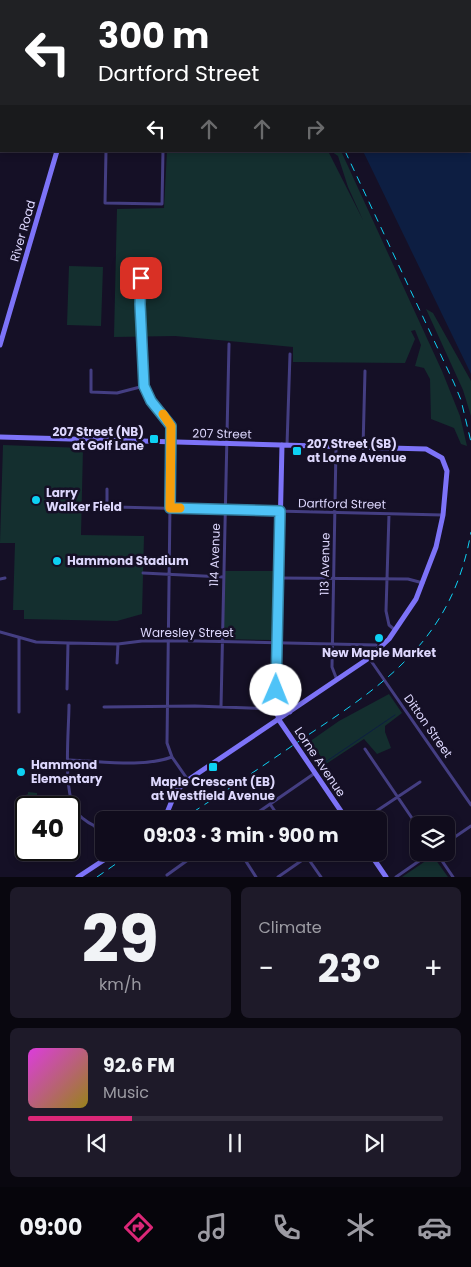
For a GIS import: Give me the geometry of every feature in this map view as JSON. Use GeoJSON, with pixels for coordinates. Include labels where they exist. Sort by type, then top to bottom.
{"type":"FeatureCollection","features":[{"type":"Feature","properties":{"kind":"street","name":"River Road"},"geometry":{"type":"LineString","coordinates":[[0,345],[57,152]]}},
{"type":"Feature","properties":{"kind":"street"},"geometry":{"type":"LineString","coordinates":[[106,152],[105,203],[162,204],[163,152]]}},
{"type":"Feature","properties":{"kind":"street"},"geometry":{"type":"LineString","coordinates":[[141,278],[140,304],[144,386],[151,401],[170,424],[167,743],[172,757],[188,780]]}},
{"type":"Feature","properties":{"kind":"street","name":"114 Avenue"},"geometry":{"type":"LineString","coordinates":[[221,707],[229,344]]}},
{"type":"Feature","properties":{"kind":"street","name":"Lorne Avenue"},"geometry":{"type":"LineString","coordinates":[[290,354],[280,511],[276,707],[279,720],[341,811]]}},
{"type":"Feature","properties":{"kind":"street"},"geometry":{"type":"LineString","coordinates":[[91,370],[91,392],[117,393],[144,386]]}},
{"type":"Feature","properties":{"kind":"street"},"geometry":{"type":"LineString","coordinates":[[363,448],[365,371]]}},
{"type":"Feature","properties":{"kind":"street","name":"207 Street"},"geometry":{"type":"LineString","coordinates":[[0,438],[426,449],[442,458],[447,471],[444,515]]}},
{"type":"Feature","properties":{"kind":"street","name":"113 Avenue"},"geometry":{"type":"LineString","coordinates":[[336,448],[332,667],[337,680]]}},
{"type":"Feature","properties":{"kind":"street","name":"Dartford Street"},"geometry":{"type":"LineString","coordinates":[[108,489],[107,506],[444,515]]}},
{"type":"Feature","properties":{"kind":"street"},"geometry":{"type":"LineString","coordinates":[[389,514],[387,617],[389,624],[395,630]]}},
{"type":"Feature","properties":{"kind":"street"},"geometry":{"type":"LineString","coordinates":[[168,811],[176,791],[188,780],[369,658],[395,630],[423,584],[436,547],[444,515]]}},
{"type":"Feature","properties":{"kind":"street"},"geometry":{"type":"LineString","coordinates":[[143,574],[223,577]]}},
{"type":"Feature","properties":{"kind":"street"},"geometry":{"type":"LineString","coordinates":[[0,580],[5,578]]}},
{"type":"Feature","properties":{"kind":"street"},"geometry":{"type":"LineString","coordinates":[[279,578],[387,578],[408,579],[423,584]]}},
{"type":"Feature","properties":{"kind":"street","name":"Waresley Street"},"geometry":{"type":"LineString","coordinates":[[0,632],[36,642],[118,644],[142,641],[168,641],[376,645]]}},
{"type":"Feature","properties":{"kind":"street"},"geometry":{"type":"LineString","coordinates":[[19,638],[19,712]]}},
{"type":"Feature","properties":{"kind":"street"},"geometry":{"type":"LineString","coordinates":[[67,689],[68,643]]}},
{"type":"Feature","properties":{"kind":"street"},"geometry":{"type":"LineString","coordinates":[[117,663],[118,644]]}},
{"type":"Feature","properties":{"kind":"street","name":"Ditton Street"},"geometry":{"type":"LineString","coordinates":[[369,658],[471,805]]}},
{"type":"Feature","properties":{"kind":"street"},"geometry":{"type":"LineString","coordinates":[[69,705],[69,791],[73,806],[83,820],[95,827]]}},
{"type":"Feature","properties":{"kind":"street"},"geometry":{"type":"LineString","coordinates":[[104,707],[276,707],[290,712]]}},
{"type":"Feature","properties":{"kind":"street"},"geometry":{"type":"LineString","coordinates":[[365,749],[411,816]]}},
{"type":"Feature","properties":{"kind":"street"},"geometry":{"type":"LineString","coordinates":[[69,760],[136,762],[163,760],[172,757]]}},
{"type":"Feature","properties":{"kind":"street"},"geometry":{"type":"LineString","coordinates":[[260,811],[315,773]]}},
{"type":"Feature","properties":{"kind":"street"},"geometry":{"type":"LineString","coordinates":[[377,811],[420,782]]}},
{"type":"Feature","properties":{"kind":"street"},"geometry":{"type":"LineString","coordinates":[[270,804],[275,811]]}},
{"type":"Feature","properties":{"kind":"street"},"geometry":{"type":"LineString","coordinates":[[455,837],[471,826]]}},
{"type":"Feature","properties":{"kind":"street"},"geometry":{"type":"LineString","coordinates":[[81,876],[103,861]]}},
{"type":"Feature","properties":{"kind":"street"},"geometry":{"type":"LineString","coordinates":[[167,875],[186,861]]}},
{"type":"Feature","properties":{"kind":"street"},"geometry":{"type":"LineString","coordinates":[[246,861],[256,877]]}},
{"type":"Feature","properties":{"kind":"street"},"geometry":{"type":"LineString","coordinates":[[278,877],[301,861]]}},
{"type":"Feature","properties":{"kind":"street"},"geometry":{"type":"LineString","coordinates":[[310,861],[321,877]]}},
{"type":"Feature","properties":{"kind":"street"},"geometry":{"type":"LineString","coordinates":[[375,861],[386,877]]}},
{"type":"Feature","properties":{"kind":"street"},"geometry":{"type":"LineString","coordinates":[[396,877],[419,861]]}},
{"type":"Feature","properties":{"kind":"street"},"geometry":{"type":"LineString","coordinates":[[442,861],[453,877]]}},
{"type":"Feature","properties":{"kind":"green space"},"geometry":{"type":"Polygon","coordinates":[[[167,152],[329,152],[363,220],[348,187],[338,156],[332,152],[341,152],[442,371],[460,416],[467,446],[461,444],[454,428],[431,419],[430,379],[424,368],[415,366],[421,345],[415,330],[411,331],[415,339],[405,363],[293,362],[293,347],[175,336],[114,337],[117,209],[164,208],[167,152]]]}},
{"type":"Feature","properties":{"kind":"green space"},"geometry":{"type":"Polygon","coordinates":[[[69,266],[103,267],[101,326],[67,325],[69,266]]]}},
{"type":"Feature","properties":{"kind":"green space"},"geometry":{"type":"Polygon","coordinates":[[[426,309],[433,313],[471,381],[471,416],[463,390],[426,309]]]}},
{"type":"Feature","properties":{"kind":"green space"},"geometry":{"type":"Polygon","coordinates":[[[3,445],[83,448],[81,535],[144,536],[142,614],[117,621],[24,619],[24,610],[13,610],[15,543],[0,543],[3,445]]]}},
{"type":"Feature","properties":{"kind":"green space"},"geometry":{"type":"Polygon","coordinates":[[[224,571],[273,571],[272,640],[223,639],[224,571]]]}},
{"type":"Feature","properties":{"kind":"green space"},"geometry":{"type":"Polygon","coordinates":[[[389,694],[402,713],[385,726],[385,732],[391,748],[377,754],[364,739],[326,764],[313,745],[308,746],[309,742],[339,721],[389,694]]]}},
{"type":"Feature","properties":{"kind":"green space"},"geometry":{"type":"Polygon","coordinates":[[[28,792],[37,793],[37,796],[23,796],[28,794],[28,792]]]}},
{"type":"Feature","properties":{"kind":"green space"},"geometry":{"type":"Polygon","coordinates":[[[426,861],[437,861],[448,877],[402,877],[426,861]]]}},
{"type":"Feature","properties":{"kind":"water"},"geometry":{"type":"Polygon","coordinates":[[[363,152],[471,152],[471,374],[363,152]]]}},
{"type":"Feature","properties":{"kind":"waterway"},"geometry":{"type":"LineString","coordinates":[[318,767],[395,715]]}},
{"type":"Feature","properties":{"kind":"railway"},"geometry":{"type":"LineString","coordinates":[[345,152],[454,383],[461,400],[471,442]]}},
{"type":"Feature","properties":{"kind":"railway"},"geometry":{"type":"LineString","coordinates":[[195,811],[366,695],[414,652],[433,628],[449,600],[462,568],[471,532]]}},
{"type":"Feature","properties":{"kind":"railway"},"geometry":{"type":"LineString","coordinates":[[97,877],[120,861]]}},
{"type":"Feature","properties":{"kind":"slow traffic"},"geometry":{"type":"LineString","coordinates":[[163,414],[171,426],[170,508],[180,508]]}},
{"type":"Feature","properties":{"kind":"place","name":"207 Street (NB) at Golf Lane"},"geometry":{"type":"Point","coordinates":[154,439]}},
{"type":"Feature","properties":{"kind":"place","name":"207 Street (SB) at Lorne Avenue"},"geometry":{"type":"Point","coordinates":[297,451]}},
{"type":"Feature","properties":{"kind":"place","name":"Larry Walker Field"},"geometry":{"type":"Point","coordinates":[36,500]}},
{"type":"Feature","properties":{"kind":"place","name":"Hammond Stadium"},"geometry":{"type":"Point","coordinates":[57,561]}},
{"type":"Feature","properties":{"kind":"place","name":"New Maple Market"},"geometry":{"type":"Point","coordinates":[379,638]}},
{"type":"Feature","properties":{"kind":"place","name":"Maple Crescent (EB) at Westfield Avenue"},"geometry":{"type":"Point","coordinates":[213,767]}},
{"type":"Feature","properties":{"kind":"place","name":"Hammond Elementary"},"geometry":{"type":"Point","coordinates":[21,772]}},
{"type":"Feature","properties":{"kind":"route"},"geometry":{"type":"LineString","coordinates":[[141,278],[140,304],[145,391],[151,401],[170,422],[171,426],[170,508],[280,511],[276,690]]}}]}
